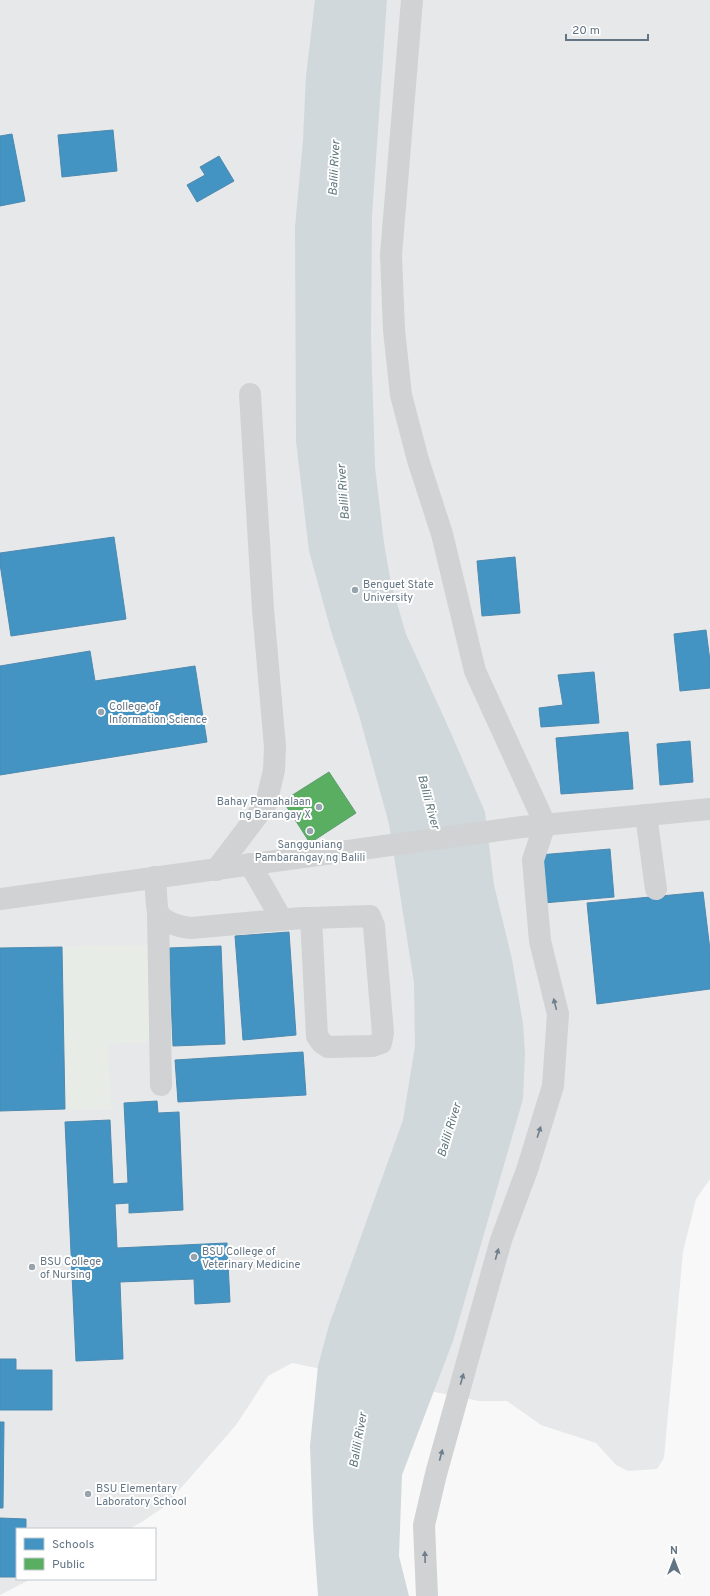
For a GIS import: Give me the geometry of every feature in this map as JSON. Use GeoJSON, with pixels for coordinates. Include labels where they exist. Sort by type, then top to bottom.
{"type":"FeatureCollection","features":[{"type":"Feature","properties":{"kind":"street"},"geometry":{"type":"LineString","coordinates":[[412,0],[391,255],[394,330],[401,395],[418,460],[442,534],[475,671],[545,824],[533,860],[540,941],[558,1014],[553,1086],[527,1170],[501,1240],[431,1493],[424,1525],[428,1596]]}},
{"type":"Feature","properties":{"kind":"street"},"geometry":{"type":"LineString","coordinates":[[216,870],[266,804],[274,770],[275,747],[263,609],[250,394]]}},
{"type":"Feature","properties":{"kind":"street"},"geometry":{"type":"LineString","coordinates":[[0,898],[216,870],[250,864],[545,824],[710,809]]}},
{"type":"Feature","properties":{"kind":"street"},"geometry":{"type":"LineString","coordinates":[[646,815],[656,889]]}},
{"type":"Feature","properties":{"kind":"street"},"geometry":{"type":"LineString","coordinates":[[250,864],[282,920]]}},
{"type":"Feature","properties":{"kind":"street"},"geometry":{"type":"LineString","coordinates":[[155,877],[158,912],[161,1084]]}},
{"type":"Feature","properties":{"kind":"street"},"geometry":{"type":"LineString","coordinates":[[158,912],[164,919],[175,925],[191,928],[311,918],[370,916],[373,920],[383,1033],[380,1043],[372,1046],[328,1047],[322,1043],[317,1036],[311,918]]}},
{"type":"Feature","properties":{"kind":"shaded area","name":"Benguet State University"},"geometry":{"type":"Polygon","coordinates":[[[0,0],[710,0],[710,1179],[696,1199],[683,1252],[664,1458],[657,1469],[628,1471],[616,1465],[596,1443],[541,1425],[507,1401],[479,1401],[292,1363],[268,1376],[236,1425],[164,1507],[140,1523],[131,1528],[16,1528],[16,1580],[29,1580],[0,1595],[0,0]]]}},
{"type":"Feature","properties":{"kind":"shaded area"},"geometry":{"type":"Polygon","coordinates":[[[149,945],[153,1042],[108,1044],[111,1109],[65,1109],[62,947],[149,945]]]}},
{"type":"Feature","properties":{"kind":"water","name":"Balili River"},"geometry":{"type":"Polygon","coordinates":[[[315,0],[387,0],[372,216],[371,337],[375,467],[384,543],[391,583],[406,634],[485,812],[494,885],[512,959],[523,1024],[525,1054],[523,1099],[453,1341],[402,1475],[399,1556],[409,1596],[318,1596],[313,1525],[310,1446],[318,1366],[329,1325],[403,1120],[415,1046],[414,983],[389,824],[359,715],[331,631],[309,551],[296,441],[295,227],[303,140],[306,76],[315,0]]]}},
{"type":"Feature","properties":{"kind":"building: Schools"},"geometry":{"type":"Polygon","coordinates":[[[113,130],[117,171],[62,177],[58,135],[113,130]]]}},
{"type":"Feature","properties":{"kind":"building: Schools"},"geometry":{"type":"Polygon","coordinates":[[[12,134],[25,201],[0,206],[0,136],[12,134]]]}},
{"type":"Feature","properties":{"kind":"building: Schools"},"geometry":{"type":"Polygon","coordinates":[[[219,156],[234,181],[197,202],[187,185],[205,175],[200,167],[219,156]]]}},
{"type":"Feature","properties":{"kind":"building: Schools"},"geometry":{"type":"Polygon","coordinates":[[[114,537],[126,619],[11,636],[0,564],[0,553],[114,537]]]}},
{"type":"Feature","properties":{"kind":"building: Schools"},"geometry":{"type":"Polygon","coordinates":[[[515,557],[520,613],[482,616],[477,561],[515,557]]]}},
{"type":"Feature","properties":{"kind":"building: Schools"},"geometry":{"type":"Polygon","coordinates":[[[706,630],[710,661],[710,688],[680,691],[674,634],[706,630]]]}},
{"type":"Feature","properties":{"kind":"building: Schools","name":"College of Information Science"},"geometry":{"type":"Polygon","coordinates":[[[90,651],[95,681],[195,666],[207,742],[0,775],[0,666],[90,651]]]}},
{"type":"Feature","properties":{"kind":"building: Schools"},"geometry":{"type":"Polygon","coordinates":[[[594,672],[599,723],[541,727],[539,708],[563,705],[558,675],[594,672]]]}},
{"type":"Feature","properties":{"kind":"building: Schools"},"geometry":{"type":"Polygon","coordinates":[[[628,732],[633,789],[561,794],[556,738],[628,732]]]}},
{"type":"Feature","properties":{"kind":"building: Schools"},"geometry":{"type":"Polygon","coordinates":[[[690,741],[693,782],[660,785],[657,744],[690,741]]]}},
{"type":"Feature","properties":{"kind":"building: Schools"},"geometry":{"type":"Polygon","coordinates":[[[610,849],[614,897],[543,903],[539,855],[610,849]]]}},
{"type":"Feature","properties":{"kind":"building: Schools"},"geometry":{"type":"Polygon","coordinates":[[[703,892],[710,950],[710,989],[597,1004],[587,903],[703,892]]]}},
{"type":"Feature","properties":{"kind":"building: Schools"},"geometry":{"type":"Polygon","coordinates":[[[289,932],[296,1035],[243,1040],[235,936],[289,932]]]}},
{"type":"Feature","properties":{"kind":"building: Schools"},"geometry":{"type":"Polygon","coordinates":[[[221,946],[225,1044],[173,1046],[169,948],[221,946]]]}},
{"type":"Feature","properties":{"kind":"building: Schools"},"geometry":{"type":"Polygon","coordinates":[[[62,947],[65,1109],[0,1111],[0,948],[62,947]]]}},
{"type":"Feature","properties":{"kind":"building: Schools"},"geometry":{"type":"Polygon","coordinates":[[[303,1052],[306,1095],[178,1102],[175,1060],[303,1052]]]}},
{"type":"Feature","properties":{"kind":"building: Schools"},"geometry":{"type":"Polygon","coordinates":[[[157,1101],[158,1113],[179,1112],[183,1210],[129,1213],[129,1203],[115,1204],[117,1248],[227,1243],[230,1302],[195,1304],[194,1279],[120,1282],[123,1359],[76,1361],[65,1122],[110,1120],[113,1184],[128,1183],[124,1103],[157,1101]]]}},
{"type":"Feature","properties":{"kind":"building: Schools"},"geometry":{"type":"Polygon","coordinates":[[[0,1359],[16,1359],[16,1370],[52,1370],[52,1410],[0,1410],[0,1359]]]}},
{"type":"Feature","properties":{"kind":"building: Schools"},"geometry":{"type":"Polygon","coordinates":[[[0,1422],[4,1422],[3,1508],[0,1508],[0,1422]]]}},
{"type":"Feature","properties":{"kind":"building: Schools"},"geometry":{"type":"Polygon","coordinates":[[[0,1518],[26,1519],[26,1528],[16,1528],[16,1577],[0,1577],[0,1518]]]}},
{"type":"Feature","properties":{"kind":"building: Public","name":"Bahay Pamahalaan ng Barangay X"},"geometry":{"type":"Polygon","coordinates":[[[329,772],[356,813],[310,843],[283,801],[329,772]]]}},
{"type":"Feature","properties":{"kind":"place","name":"Benguet State University"},"geometry":{"type":"Point","coordinates":[355,590]}},
{"type":"Feature","properties":{"kind":"place","name":"College of Information Science"},"geometry":{"type":"Point","coordinates":[101,712]}},
{"type":"Feature","properties":{"kind":"place","name":"Bahay Pamahalaan ng Barangay X"},"geometry":{"type":"Point","coordinates":[319,807]}},
{"type":"Feature","properties":{"kind":"place","name":"Sangguniang Pambarangay ng Balili"},"geometry":{"type":"Point","coordinates":[310,831]}},
{"type":"Feature","properties":{"kind":"place","name":"BSU College of Veterinary Medicine"},"geometry":{"type":"Point","coordinates":[194,1257]}},
{"type":"Feature","properties":{"kind":"place","name":"BSU College of Nursing"},"geometry":{"type":"Point","coordinates":[32,1267]}},
{"type":"Feature","properties":{"kind":"place","name":"BSU Elementary Laboratory School"},"geometry":{"type":"Point","coordinates":[88,1494]}}]}
